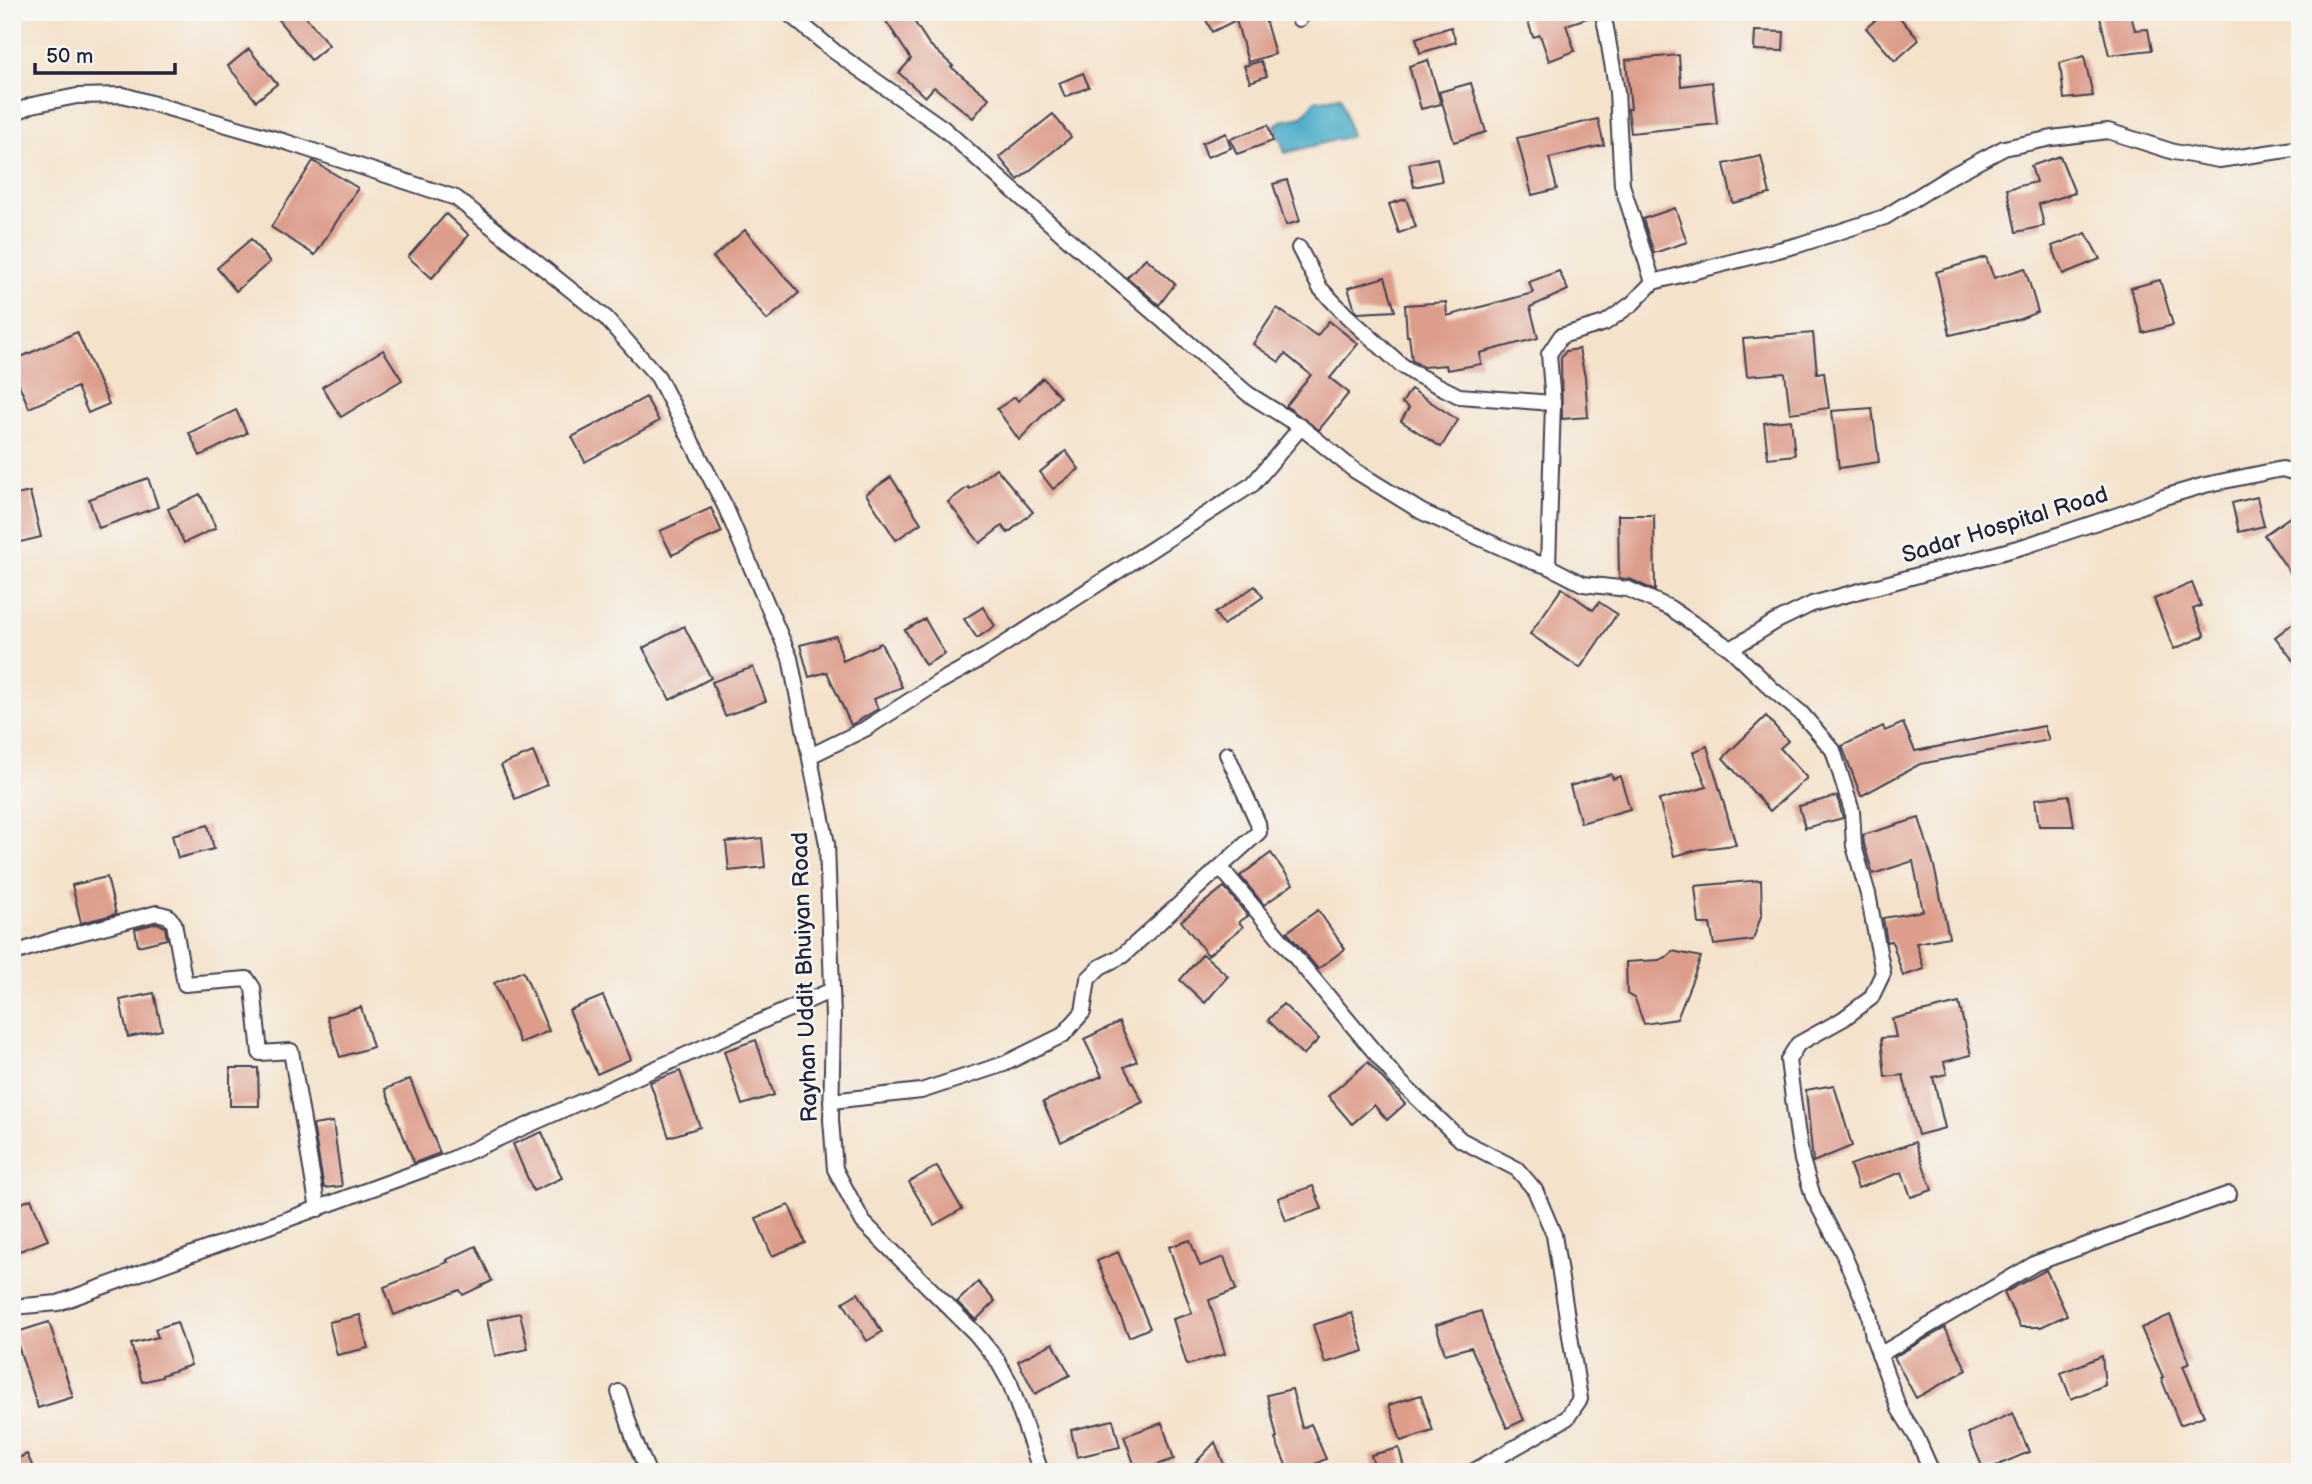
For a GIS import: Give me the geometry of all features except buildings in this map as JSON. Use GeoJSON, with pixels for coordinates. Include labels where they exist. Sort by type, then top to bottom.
{"type":"FeatureCollection","features":[{"type":"Feature","properties":{"kind":"street"},"geometry":{"type":"LineString","coordinates":[[787,12],[835,51],[943,128],[1060,233],[1248,394],[1354,470],[1422,512],[1548,566],[1583,584],[1628,589],[1670,608],[1731,649],[1801,713],[1833,750],[1852,811],[1854,846],[1868,894],[1883,973],[1871,998],[1843,1019],[1798,1044],[1788,1060],[1797,1129],[1813,1196],[1870,1312],[1873,1337],[1899,1409],[1916,1436],[1932,1472]]}},
{"type":"Feature","properties":{"kind":"street"},"geometry":{"type":"LineString","coordinates":[[1602,12],[1617,92],[1622,185],[1653,282]]}},
{"type":"Feature","properties":{"kind":"street","name":"Rayhan Uddit Bhuiyan Road"},"geometry":{"type":"LineString","coordinates":[[12,114],[32,106],[77,96],[124,95],[286,142],[456,198],[606,318],[658,377],[726,506],[790,658],[827,844],[832,990],[831,1120],[835,1169],[863,1222],[976,1334],[997,1360],[1010,1382],[1041,1472]]}},
{"type":"Feature","properties":{"kind":"street"},"geometry":{"type":"LineString","coordinates":[[1548,566],[1553,403],[1549,354],[1562,336],[1605,323],[1633,303],[1653,282],[1798,244],[1885,217],[1951,176],[2004,148],[2108,131],[2174,152],[2219,160],[2300,148]]}},
{"type":"Feature","properties":{"kind":"street"},"geometry":{"type":"LineString","coordinates":[[1299,248],[1320,288],[1400,364],[1415,374],[1460,396],[1553,403]]}},
{"type":"Feature","properties":{"kind":"street"},"geometry":{"type":"LineString","coordinates":[[810,756],[865,729],[939,681],[986,656],[1253,484],[1298,430]]}},
{"type":"Feature","properties":{"kind":"street","name":"Sadar Hospital Road"},"geometry":{"type":"LineString","coordinates":[[1731,649],[1775,622],[1812,604],[2025,546],[2205,485],[2282,469],[2300,474]]}},
{"type":"Feature","properties":{"kind":"street"},"geometry":{"type":"LineString","coordinates":[[831,1101],[921,1091],[1004,1064],[1062,1035],[1083,1012],[1088,979],[1100,967],[1122,956],[1259,832],[1258,823],[1227,754]]}},
{"type":"Feature","properties":{"kind":"street"},"geometry":{"type":"LineString","coordinates":[[1221,868],[1397,1079],[1461,1140],[1517,1169],[1535,1189],[1554,1235],[1580,1399],[1567,1418],[1472,1472]]}},
{"type":"Feature","properties":{"kind":"street"},"geometry":{"type":"LineString","coordinates":[[12,954],[53,940],[157,913],[168,916],[174,923],[185,984],[247,979],[253,988],[260,1053],[290,1051],[318,1209]]}},
{"type":"Feature","properties":{"kind":"street"},"geometry":{"type":"LineString","coordinates":[[12,1307],[58,1303],[450,1160],[832,990]]}},
{"type":"Feature","properties":{"kind":"street"},"geometry":{"type":"LineString","coordinates":[[1880,1355],[2036,1263],[2229,1194]]}},
{"type":"Feature","properties":{"kind":"street"},"geometry":{"type":"LineString","coordinates":[[619,1392],[648,1472]]}},
{"type":"Feature","properties":{"kind":"water"},"geometry":{"type":"Polygon","coordinates":[[[1341,97],[1351,136],[1285,153],[1275,125],[1281,121],[1302,117],[1315,101],[1341,97]]]}}]}
